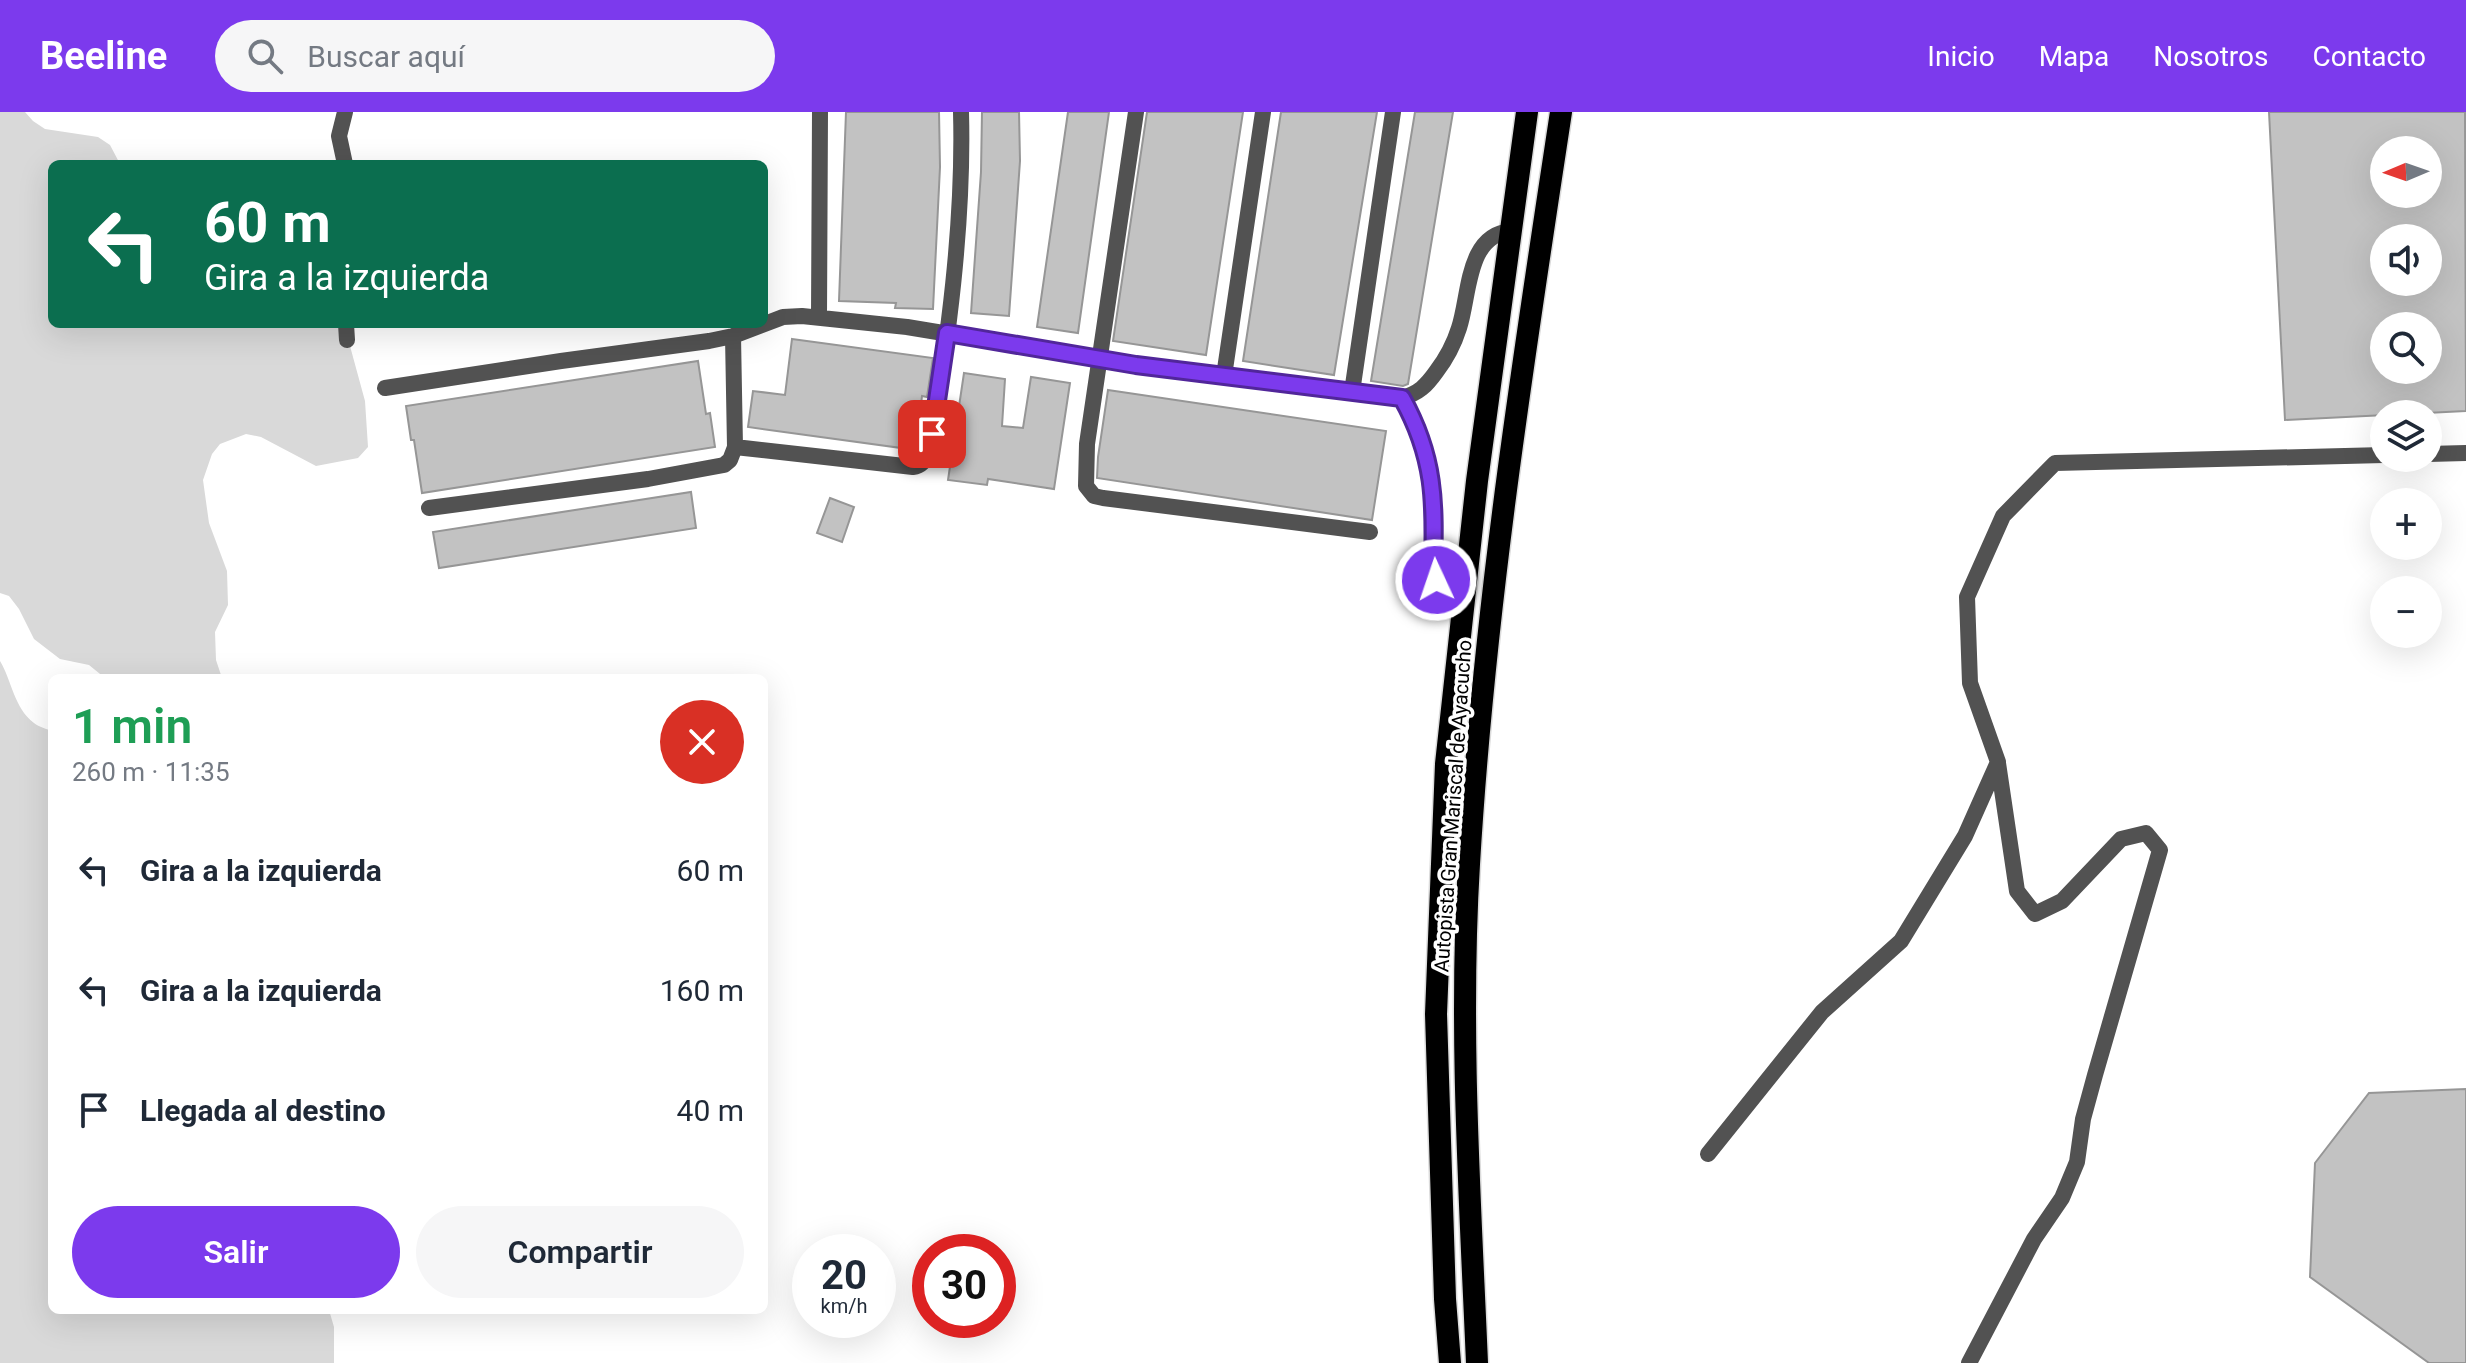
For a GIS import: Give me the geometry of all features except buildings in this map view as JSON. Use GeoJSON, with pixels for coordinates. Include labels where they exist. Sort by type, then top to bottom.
{"type":"FeatureCollection","features":[{"type":"Feature","properties":{"kind":"highway","name":"Autopista Gran Mariscal de Ayacucho"},"geometry":{"type":"LineString","coordinates":[[1450,1363],[1445,1299],[1436,1014],[1446,764],[1477,481],[1527,112]]}},
{"type":"Feature","properties":{"kind":"highway","name":"Autopista Gran Mariscal de Ayacucho"},"geometry":{"type":"LineString","coordinates":[[1477,1363],[1466,1113],[1469,866],[1487,636],[1503,504],[1561,112]]}},
{"type":"Feature","properties":{"kind":"street"},"geometry":{"type":"LineString","coordinates":[[344,160],[339,136],[345,112]]}},
{"type":"Feature","properties":{"kind":"street"},"geometry":{"type":"LineString","coordinates":[[819,317],[820,112]]}},
{"type":"Feature","properties":{"kind":"street"},"geometry":{"type":"LineString","coordinates":[[735,447],[913,467],[920,465],[929,453],[947,333],[962,152],[961,112]]}},
{"type":"Feature","properties":{"kind":"street"},"geometry":{"type":"LineString","coordinates":[[1136,112],[1090,415],[1086,486],[1094,496],[1370,532]]}},
{"type":"Feature","properties":{"kind":"street"},"geometry":{"type":"LineString","coordinates":[[1224,376],[1263,112]]}},
{"type":"Feature","properties":{"kind":"street"},"geometry":{"type":"LineString","coordinates":[[1352,392],[1393,112]]}},
{"type":"Feature","properties":{"kind":"street"},"geometry":{"type":"LineString","coordinates":[[768,323],[783,317],[819,317],[947,333],[1100,359],[1402,398],[1423,389],[1452,346],[1464,310],[1472,269],[1482,246],[1498,233],[1511,231]]}},
{"type":"Feature","properties":{"kind":"street"},"geometry":{"type":"LineString","coordinates":[[385,388],[733,336],[754,328]]}},
{"type":"Feature","properties":{"kind":"street"},"geometry":{"type":"LineString","coordinates":[[429,508],[717,468],[730,460],[735,447],[733,336]]}},
{"type":"Feature","properties":{"kind":"street"},"geometry":{"type":"LineString","coordinates":[[1402,398],[1418,430],[1433,484],[1433,568],[1436,580],[1446,600],[1462,615]]}},
{"type":"Feature","properties":{"kind":"street"},"geometry":{"type":"LineString","coordinates":[[2442,454],[2466,453]]}},
{"type":"Feature","properties":{"kind":"street"},"geometry":{"type":"LineString","coordinates":[[1969,1363],[2034,1239],[2062,1198],[2077,1162],[2083,1119],[2160,850],[2146,833],[2121,839],[2062,901],[2035,914],[2017,891],[1998,762],[1970,683],[1967,597],[2003,516],[2055,463],[2370,455]]}},
{"type":"Feature","properties":{"kind":"street"},"geometry":{"type":"LineString","coordinates":[[1708,1154],[1822,1012],[1901,941],[1965,836],[1998,762]]}},
{"type":"Feature","properties":{"kind":"street"},"geometry":{"type":"LineString","coordinates":[[1980,1347],[1986,1363]]}},
{"type":"Feature","properties":{"kind":"shaded area"},"geometry":{"type":"Polygon","coordinates":[[[0,112],[25,112],[45,129],[98,137],[110,145],[118,160],[48,160],[48,328],[345,328],[365,401],[368,447],[358,458],[316,466],[261,437],[246,434],[220,444],[212,454],[203,480],[209,523],[227,571],[228,605],[215,632],[216,660],[221,674],[100,674],[89,665],[60,659],[34,639],[19,609],[9,596],[0,593],[0,112]]]}},
{"type":"Feature","properties":{"kind":"shaded area"},"geometry":{"type":"Polygon","coordinates":[[[0,661],[22,710],[34,723],[48,730],[48,1314],[330,1314],[334,1327],[334,1363],[0,1363],[0,661]]]}},
{"type":"Feature","properties":{"kind":"route"},"geometry":{"type":"LineString","coordinates":[[932,434],[947,333],[1136,365],[1402,398],[1418,430],[1433,484],[1433,568],[1436,580]]}}]}
